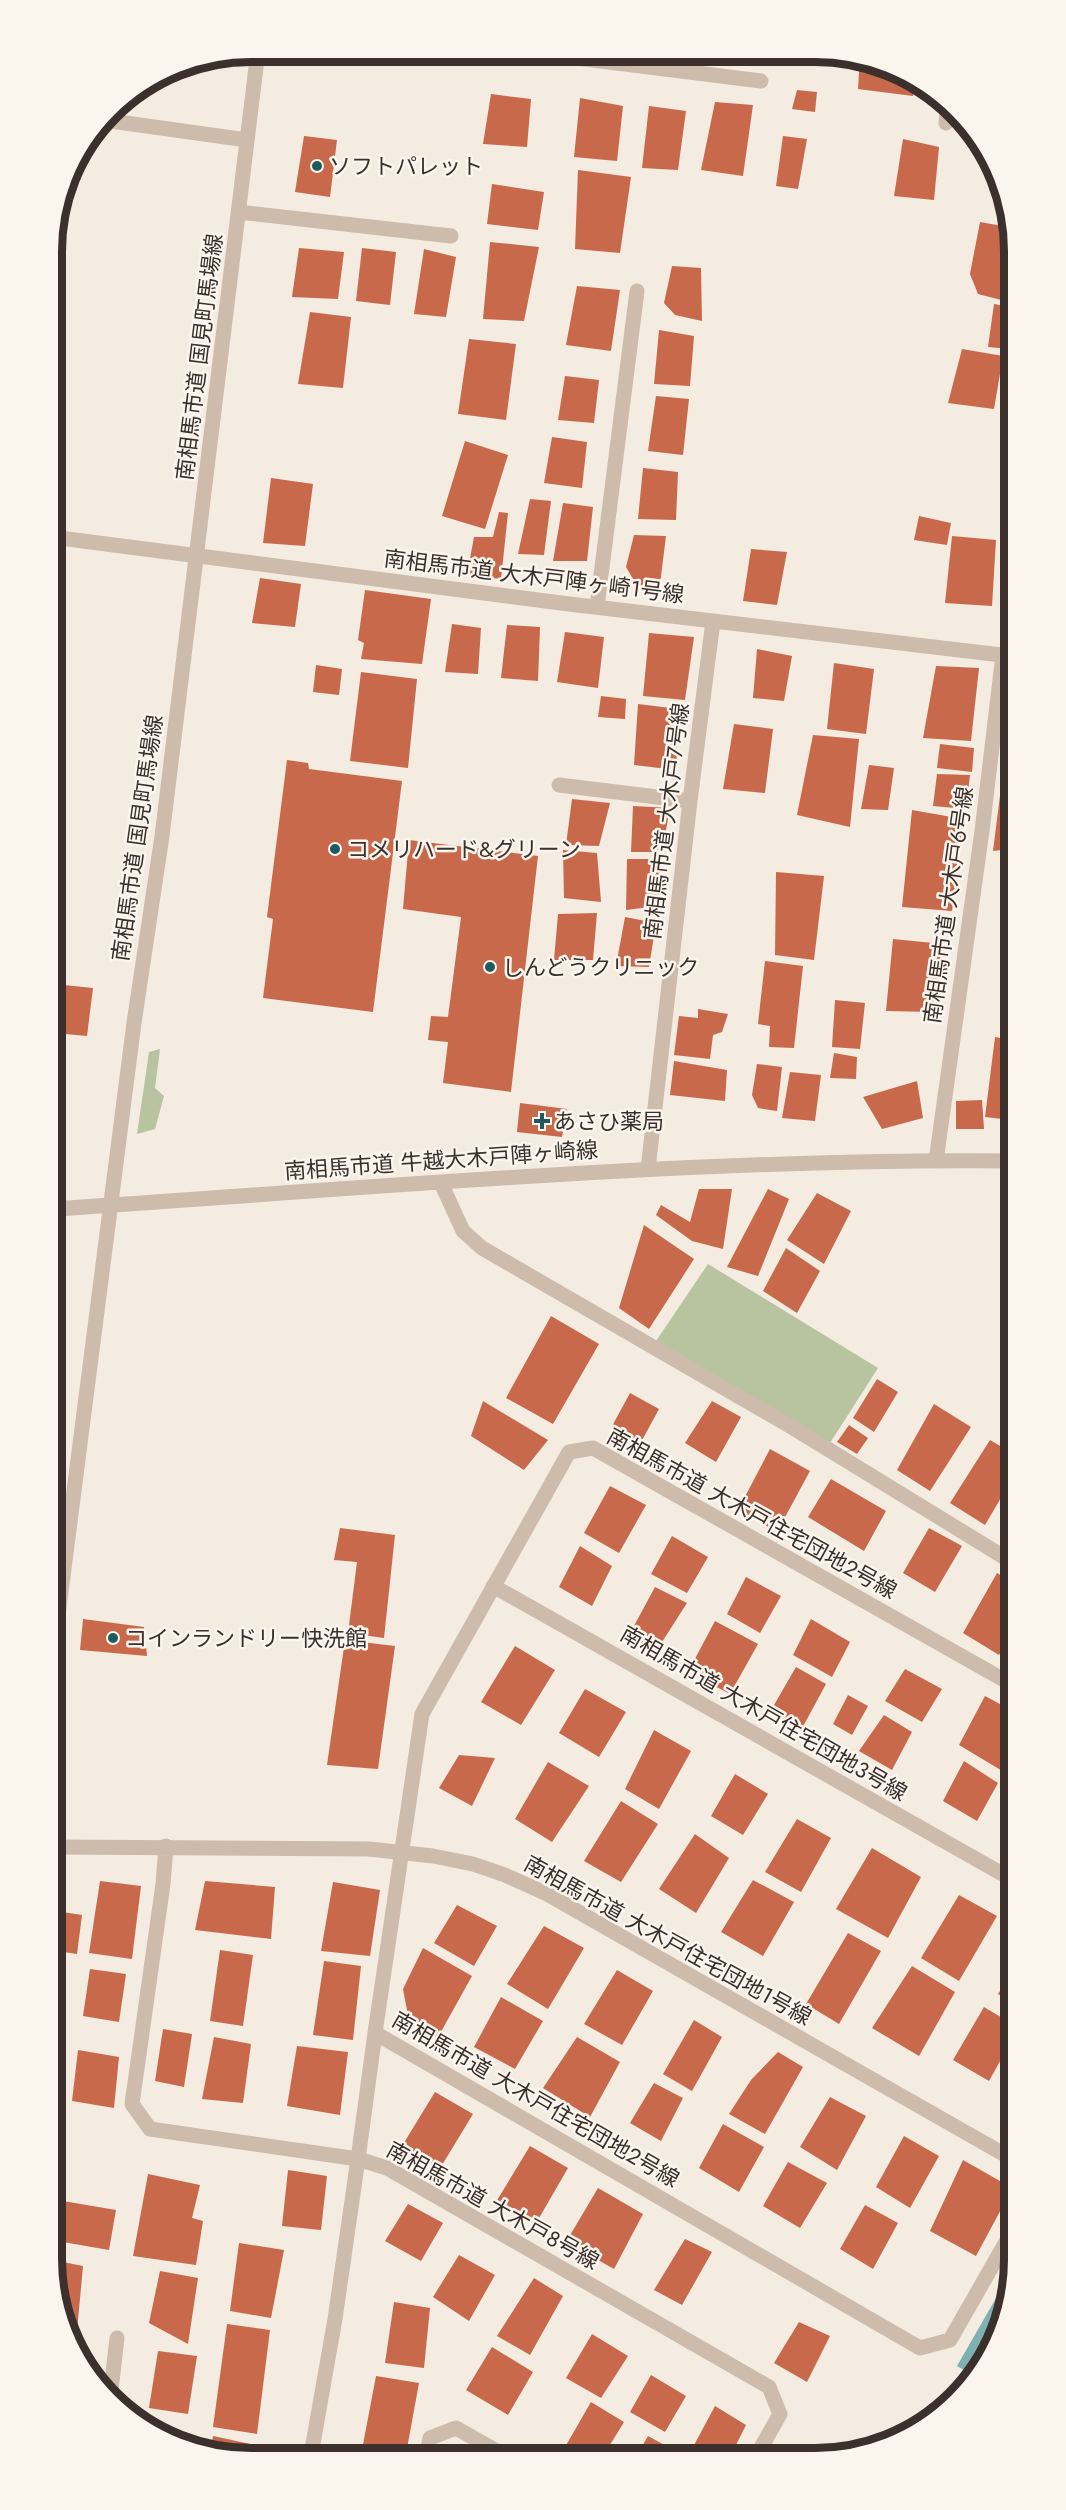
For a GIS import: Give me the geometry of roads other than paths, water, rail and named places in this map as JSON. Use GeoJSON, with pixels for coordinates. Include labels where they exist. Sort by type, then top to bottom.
{"type":"FeatureCollection","features":[{"type":"Feature","properties":{"kind":"street","name":"南相馬市道 国見町馬場線"},"geometry":{"type":"LineString","coordinates":[[62,1585],[134,1023],[162,836],[257,62]]}},
{"type":"Feature","properties":{"kind":"street"},"geometry":{"type":"LineString","coordinates":[[609,62],[761,81]]}},
{"type":"Feature","properties":{"kind":"street"},"geometry":{"type":"LineString","coordinates":[[946,123],[947,115]]}},
{"type":"Feature","properties":{"kind":"street"},"geometry":{"type":"LineString","coordinates":[[113,121],[247,140]]}},
{"type":"Feature","properties":{"kind":"street"},"geometry":{"type":"LineString","coordinates":[[239,212],[450,236]]}},
{"type":"Feature","properties":{"kind":"street"},"geometry":{"type":"LineString","coordinates":[[597,607],[637,291]]}},
{"type":"Feature","properties":{"kind":"street","name":"南相馬市道 大木戸陣ヶ崎1号線"},"geometry":{"type":"LineString","coordinates":[[62,538],[597,607],[1004,655]]}},
{"type":"Feature","properties":{"kind":"street","name":"南相馬市道 大木戸7号線"},"geometry":{"type":"LineString","coordinates":[[648,1169],[713,621]]}},
{"type":"Feature","properties":{"kind":"street","name":"南相馬市道 大木戸6号線"},"geometry":{"type":"LineString","coordinates":[[936,1161],[1004,670]]}},
{"type":"Feature","properties":{"kind":"street"},"geometry":{"type":"LineString","coordinates":[[559,785],[690,801]]}},
{"type":"Feature","properties":{"kind":"street","name":"南相馬市道 牛越大木戸陣ヶ崎線"},"geometry":{"type":"LineString","coordinates":[[62,1208],[648,1169],[788,1162],[1004,1161]]}},
{"type":"Feature","properties":{"kind":"street"},"geometry":{"type":"LineString","coordinates":[[441,1183],[463,1231],[482,1248],[795,1429],[1004,1557]]}},
{"type":"Feature","properties":{"kind":"street","name":"南相馬市道 大木戸住宅団地2号線"},"geometry":{"type":"LineString","coordinates":[[1004,1680],[593,1448],[569,1452],[422,1714],[375,2033],[920,2348],[950,2340],[1004,2246]]}},
{"type":"Feature","properties":{"kind":"street","name":"南相馬市道 大木戸住宅団地3号線"},"geometry":{"type":"LineString","coordinates":[[493,1586],[1004,1875]]}},
{"type":"Feature","properties":{"kind":"street"},"geometry":{"type":"LineString","coordinates":[[166,1846],[163,1884],[132,2104],[150,2129],[358,2159],[375,2033]]}},
{"type":"Feature","properties":{"kind":"street","name":"南相馬市道 大木戸住宅団地1号線"},"geometry":{"type":"LineString","coordinates":[[62,1847],[369,1848],[473,1864],[506,1875],[547,1894],[1004,2154]]}},
{"type":"Feature","properties":{"kind":"street","name":"南相馬市道 大木戸8号線"},"geometry":{"type":"LineString","coordinates":[[312,2448],[335,2319],[358,2159],[387,2168],[769,2387],[780,2414],[761,2448]]}},
{"type":"Feature","properties":{"kind":"street"},"geometry":{"type":"LineString","coordinates":[[111,2387],[117,2338]]}},
{"type":"Feature","properties":{"kind":"street"},"geometry":{"type":"LineString","coordinates":[[428,2448],[430,2438],[456,2428],[491,2448]]}},
{"type":"Feature","properties":{"kind":"water"},"geometry":{"type":"Polygon","coordinates":[[[1002,2287],[994,2321],[973,2365],[968,2372],[957,2366],[1002,2287]]]}},
{"type":"Feature","properties":{"kind":"place","name":"ソフトパレット"},"geometry":{"type":"Point","coordinates":[317,166]}},
{"type":"Feature","properties":{"kind":"place","name":"コメリハード&グリーン"},"geometry":{"type":"Point","coordinates":[335,849]}},
{"type":"Feature","properties":{"kind":"place","name":"しんどうクリニック"},"geometry":{"type":"Point","coordinates":[490,967]}},
{"type":"Feature","properties":{"kind":"place","name":"あさひ薬局"},"geometry":{"type":"Point","coordinates":[542,1121]}},
{"type":"Feature","properties":{"kind":"place","name":"コインランドリー快洗館"},"geometry":{"type":"Point","coordinates":[113,1638]}}]}
